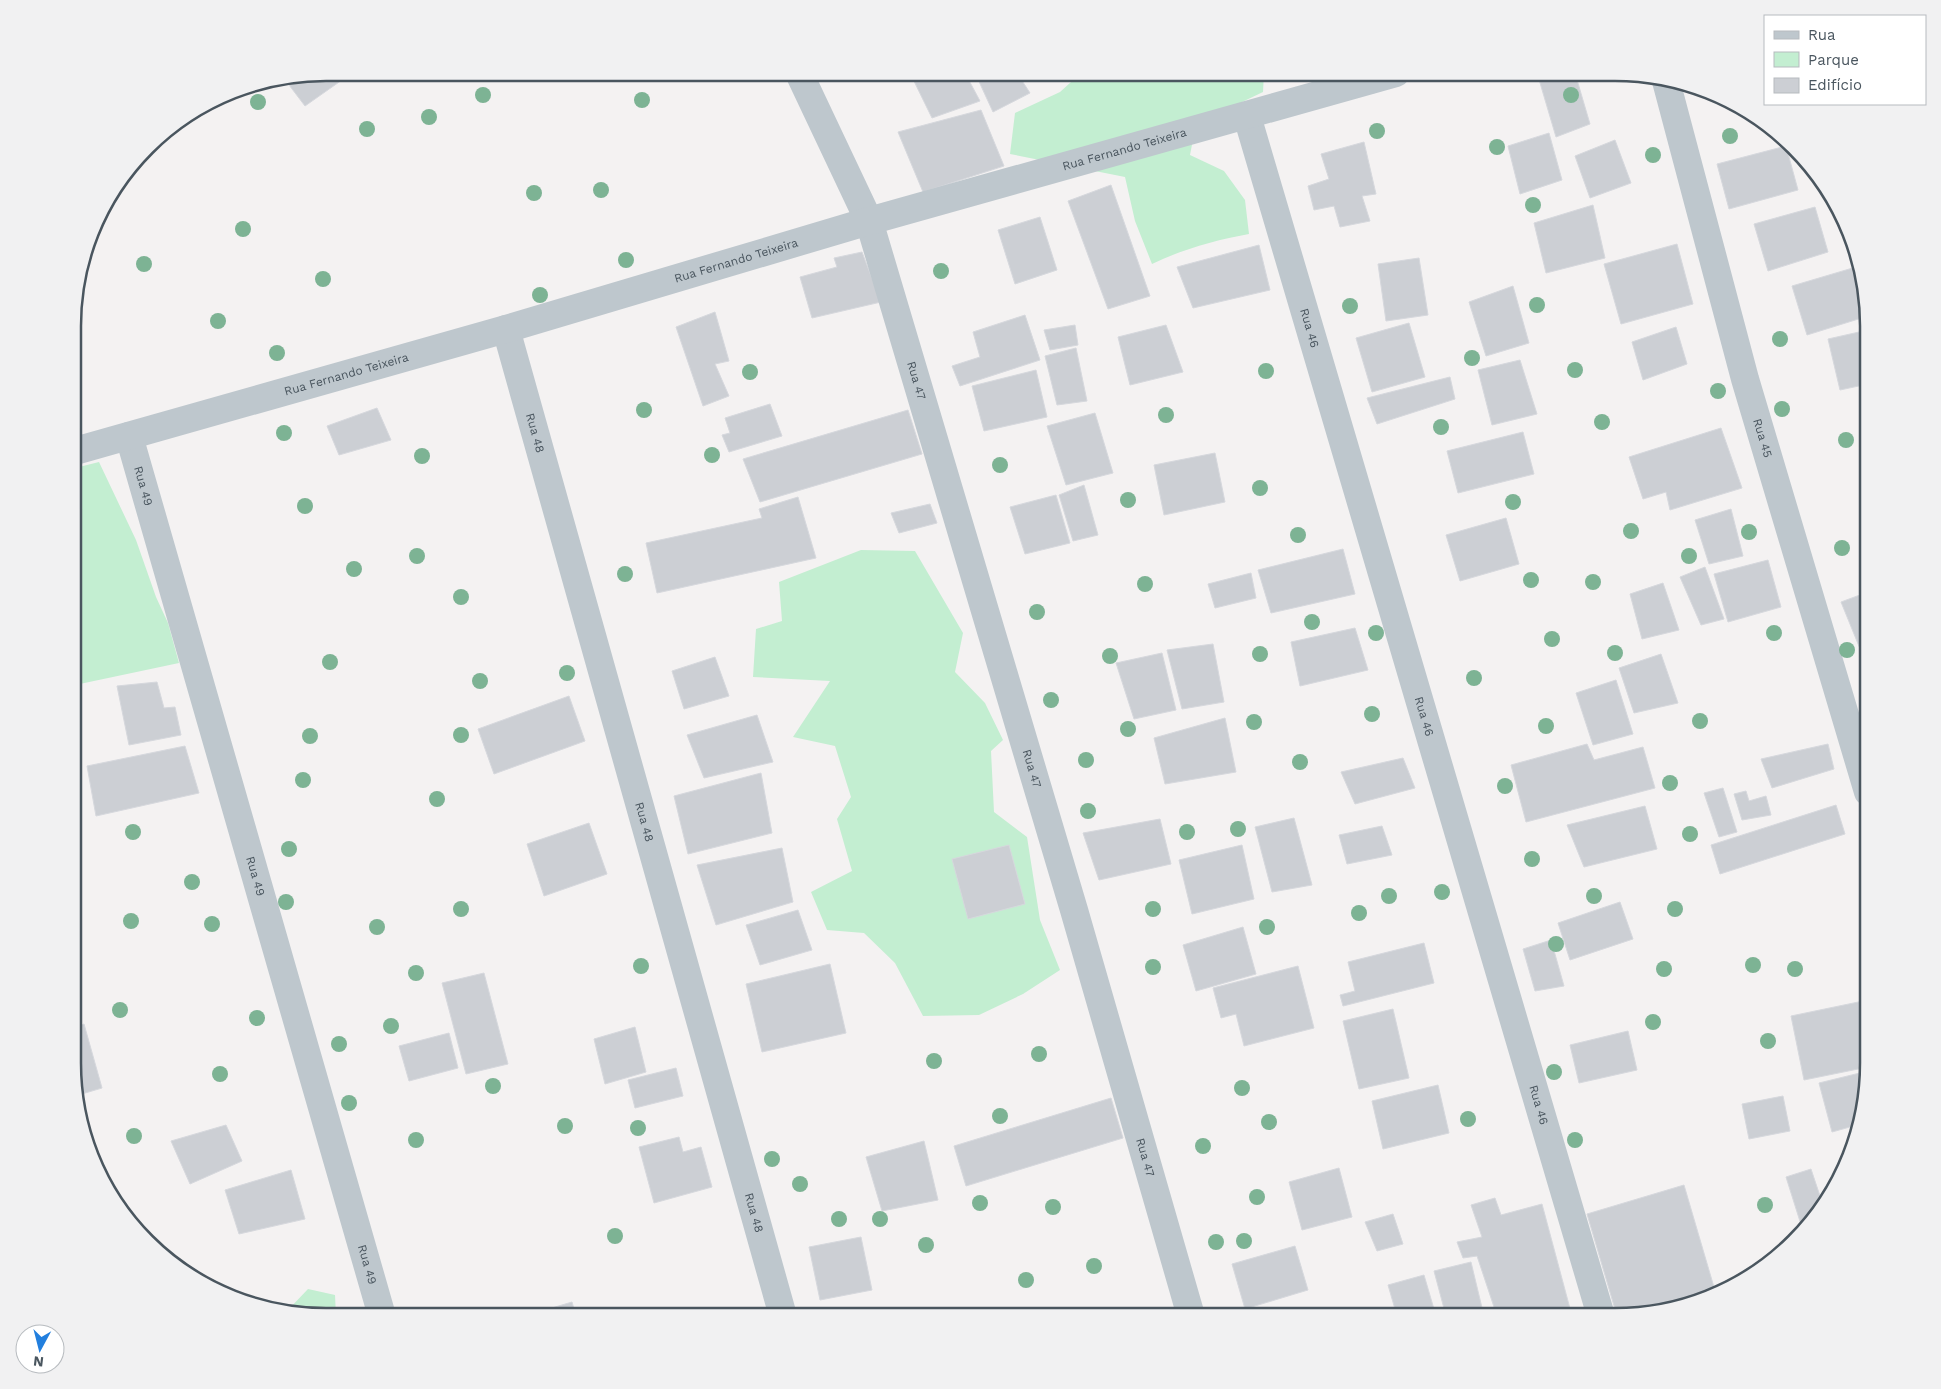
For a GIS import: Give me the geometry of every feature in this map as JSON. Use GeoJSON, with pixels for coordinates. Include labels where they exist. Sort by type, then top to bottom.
{"type":"FeatureCollection","features":[{"type":"Feature","properties":{"kind":"street","name":"Rua 47"},"geometry":{"type":"LineString","coordinates":[[803,81],[869,221],[1074,910],[1189,1308]]}},
{"type":"Feature","properties":{"kind":"street","name":"Rua Fernando Teixeira"},"geometry":{"type":"LineString","coordinates":[[81,449],[506,330],[869,221],[1368,81]]}},
{"type":"Feature","properties":{"kind":"street","name":"Rua 45"},"geometry":{"type":"LineString","coordinates":[[1668,87],[1746,379],[1860,765]]}},
{"type":"Feature","properties":{"kind":"street","name":"Rua 46"},"geometry":{"type":"LineString","coordinates":[[1248,116],[1598,1308]]}},
{"type":"Feature","properties":{"kind":"street","name":"Rua 48"},"geometry":{"type":"LineString","coordinates":[[506,330],[781,1308]]}},
{"type":"Feature","properties":{"kind":"street","name":"Rua 49"},"geometry":{"type":"LineString","coordinates":[[129,436],[380,1308]]}},
{"type":"Feature","properties":{"kind":"green space"},"geometry":{"type":"Polygon","coordinates":[[[1072,81],[1264,81],[1263,92],[1196,124],[1190,155],[1224,171],[1245,200],[1249,234],[1200,246],[1152,264],[1135,221],[1125,177],[1010,154],[1015,113],[1060,92],[1072,81]]]}},
{"type":"Feature","properties":{"kind":"green space"},"geometry":{"type":"Polygon","coordinates":[[[99,462],[136,540],[156,597],[168,623],[179,663],[81,684],[81,466],[99,462]]]}},
{"type":"Feature","properties":{"kind":"green space"},"geometry":{"type":"Polygon","coordinates":[[[861,550],[915,551],[963,633],[955,672],[985,703],[1003,740],[991,751],[994,812],[1027,837],[1040,920],[1060,970],[1023,994],[979,1015],[923,1016],[895,963],[864,933],[827,930],[811,892],[852,871],[837,819],[851,797],[835,746],[793,737],[830,681],[753,677],[756,629],[782,621],[779,582],[861,550]]]}},
{"type":"Feature","properties":{"kind":"green space"},"geometry":{"type":"Polygon","coordinates":[[[308,1289],[335,1295],[336,1308],[292,1305],[308,1289]]]}},
{"type":"Feature","properties":{"kind":"building"},"geometry":{"type":"Polygon","coordinates":[[[341,81],[305,106],[288,84],[341,81]]]}},
{"type":"Feature","properties":{"kind":"building"},"geometry":{"type":"Polygon","coordinates":[[[914,81],[969,81],[980,101],[932,118],[914,81]]]}},
{"type":"Feature","properties":{"kind":"building"},"geometry":{"type":"Polygon","coordinates":[[[979,81],[1022,81],[1030,93],[993,112],[979,81]]]}},
{"type":"Feature","properties":{"kind":"building"},"geometry":{"type":"Polygon","coordinates":[[[1539,81],[1577,81],[1590,124],[1556,137],[1539,81]]]}},
{"type":"Feature","properties":{"kind":"building"},"geometry":{"type":"Polygon","coordinates":[[[981,110],[1004,166],[923,192],[898,132],[981,110]]]}},
{"type":"Feature","properties":{"kind":"building"},"geometry":{"type":"Polygon","coordinates":[[[1549,133],[1562,180],[1520,194],[1508,146],[1549,133]]]}},
{"type":"Feature","properties":{"kind":"building"},"geometry":{"type":"Polygon","coordinates":[[[1615,140],[1631,183],[1590,198],[1575,156],[1615,140]]]}},
{"type":"Feature","properties":{"kind":"building"},"geometry":{"type":"Polygon","coordinates":[[[1364,142],[1376,194],[1362,196],[1370,221],[1340,227],[1334,206],[1314,210],[1308,186],[1329,179],[1321,154],[1364,142]]]}},
{"type":"Feature","properties":{"kind":"building"},"geometry":{"type":"Polygon","coordinates":[[[1782,147],[1788,153],[1798,190],[1729,209],[1717,164],[1782,147]]]}},
{"type":"Feature","properties":{"kind":"building"},"geometry":{"type":"Polygon","coordinates":[[[1111,185],[1150,296],[1108,309],[1068,201],[1111,185]]]}},
{"type":"Feature","properties":{"kind":"building"},"geometry":{"type":"Polygon","coordinates":[[[1593,205],[1605,258],[1546,273],[1534,223],[1593,205]]]}},
{"type":"Feature","properties":{"kind":"building"},"geometry":{"type":"Polygon","coordinates":[[[1815,207],[1828,252],[1768,271],[1754,224],[1815,207]]]}},
{"type":"Feature","properties":{"kind":"building"},"geometry":{"type":"Polygon","coordinates":[[[1040,217],[1057,270],[1015,284],[998,230],[1040,217]]]}},
{"type":"Feature","properties":{"kind":"building"},"geometry":{"type":"Polygon","coordinates":[[[1677,244],[1693,304],[1621,324],[1604,264],[1677,244]]]}},
{"type":"Feature","properties":{"kind":"building"},"geometry":{"type":"Polygon","coordinates":[[[1259,245],[1270,290],[1193,308],[1177,267],[1259,245]]]}},
{"type":"Feature","properties":{"kind":"building"},"geometry":{"type":"Polygon","coordinates":[[[862,252],[881,302],[812,318],[800,277],[837,267],[834,258],[862,252]]]}},
{"type":"Feature","properties":{"kind":"building"},"geometry":{"type":"Polygon","coordinates":[[[1419,258],[1428,315],[1386,321],[1378,264],[1419,258]]]}},
{"type":"Feature","properties":{"kind":"building"},"geometry":{"type":"Polygon","coordinates":[[[1852,268],[1858,295],[1859,319],[1807,335],[1792,286],[1852,268]]]}},
{"type":"Feature","properties":{"kind":"building"},"geometry":{"type":"Polygon","coordinates":[[[1513,286],[1529,343],[1486,356],[1469,302],[1513,286]]]}},
{"type":"Feature","properties":{"kind":"building"},"geometry":{"type":"Polygon","coordinates":[[[715,312],[729,361],[715,364],[729,396],[703,406],[676,327],[715,312]]]}},
{"type":"Feature","properties":{"kind":"building"},"geometry":{"type":"Polygon","coordinates":[[[1025,315],[1040,360],[960,386],[952,366],[980,357],[973,332],[1025,315]]]}},
{"type":"Feature","properties":{"kind":"building"},"geometry":{"type":"Polygon","coordinates":[[[1409,323],[1425,377],[1372,392],[1356,338],[1409,323]]]}},
{"type":"Feature","properties":{"kind":"building"},"geometry":{"type":"Polygon","coordinates":[[[1075,325],[1078,345],[1050,350],[1044,330],[1075,325]]]}},
{"type":"Feature","properties":{"kind":"building"},"geometry":{"type":"Polygon","coordinates":[[[1166,325],[1183,372],[1130,385],[1118,337],[1166,325]]]}},
{"type":"Feature","properties":{"kind":"building"},"geometry":{"type":"Polygon","coordinates":[[[1676,327],[1687,364],[1643,380],[1632,342],[1676,327]]]}},
{"type":"Feature","properties":{"kind":"building"},"geometry":{"type":"Polygon","coordinates":[[[1860,332],[1860,386],[1840,390],[1828,339],[1860,332]]]}},
{"type":"Feature","properties":{"kind":"building"},"geometry":{"type":"Polygon","coordinates":[[[1076,348],[1087,401],[1057,405],[1045,356],[1076,348]]]}},
{"type":"Feature","properties":{"kind":"building"},"geometry":{"type":"Polygon","coordinates":[[[1520,360],[1537,414],[1492,425],[1478,370],[1520,360]]]}},
{"type":"Feature","properties":{"kind":"building"},"geometry":{"type":"Polygon","coordinates":[[[1036,370],[1047,417],[984,431],[972,386],[1036,370]]]}},
{"type":"Feature","properties":{"kind":"building"},"geometry":{"type":"Polygon","coordinates":[[[1450,377],[1455,399],[1377,424],[1367,398],[1450,377]]]}},
{"type":"Feature","properties":{"kind":"building"},"geometry":{"type":"Polygon","coordinates":[[[770,404],[782,436],[729,452],[722,435],[730,433],[725,418],[770,404]]]}},
{"type":"Feature","properties":{"kind":"building"},"geometry":{"type":"Polygon","coordinates":[[[377,408],[391,440],[339,455],[327,426],[377,408]]]}},
{"type":"Feature","properties":{"kind":"building"},"geometry":{"type":"Polygon","coordinates":[[[908,410],[922,454],[760,502],[743,459],[908,410]]]}},
{"type":"Feature","properties":{"kind":"building"},"geometry":{"type":"Polygon","coordinates":[[[1095,413],[1113,473],[1066,485],[1047,426],[1095,413]]]}},
{"type":"Feature","properties":{"kind":"building"},"geometry":{"type":"Polygon","coordinates":[[[1721,428],[1742,488],[1670,510],[1666,492],[1643,499],[1629,457],[1721,428]]]}},
{"type":"Feature","properties":{"kind":"building"},"geometry":{"type":"Polygon","coordinates":[[[1523,432],[1534,474],[1458,493],[1447,451],[1523,432]]]}},
{"type":"Feature","properties":{"kind":"building"},"geometry":{"type":"Polygon","coordinates":[[[1215,453],[1225,502],[1164,515],[1154,465],[1215,453]]]}},
{"type":"Feature","properties":{"kind":"building"},"geometry":{"type":"Polygon","coordinates":[[[1084,485],[1098,535],[1073,541],[1059,495],[1084,485]]]}},
{"type":"Feature","properties":{"kind":"building"},"geometry":{"type":"Polygon","coordinates":[[[1056,495],[1070,543],[1025,554],[1010,507],[1056,495]]]}},
{"type":"Feature","properties":{"kind":"building"},"geometry":{"type":"Polygon","coordinates":[[[798,497],[816,558],[657,593],[646,543],[762,518],[759,509],[798,497]]]}},
{"type":"Feature","properties":{"kind":"building"},"geometry":{"type":"Polygon","coordinates":[[[930,504],[937,523],[899,533],[891,513],[930,504]]]}},
{"type":"Feature","properties":{"kind":"building"},"geometry":{"type":"Polygon","coordinates":[[[1731,509],[1743,556],[1709,564],[1695,520],[1731,509]]]}},
{"type":"Feature","properties":{"kind":"building"},"geometry":{"type":"Polygon","coordinates":[[[1506,518],[1519,564],[1460,581],[1446,535],[1506,518]]]}},
{"type":"Feature","properties":{"kind":"building"},"geometry":{"type":"Polygon","coordinates":[[[1343,549],[1355,594],[1271,613],[1258,570],[1343,549]]]}},
{"type":"Feature","properties":{"kind":"building"},"geometry":{"type":"Polygon","coordinates":[[[1768,560],[1781,607],[1728,622],[1714,574],[1768,560]]]}},
{"type":"Feature","properties":{"kind":"building"},"geometry":{"type":"Polygon","coordinates":[[[1705,567],[1724,619],[1701,625],[1680,577],[1705,567]]]}},
{"type":"Feature","properties":{"kind":"building"},"geometry":{"type":"Polygon","coordinates":[[[1251,573],[1256,598],[1215,608],[1208,584],[1251,573]]]}},
{"type":"Feature","properties":{"kind":"building"},"geometry":{"type":"Polygon","coordinates":[[[1663,583],[1679,630],[1642,639],[1630,594],[1663,583]]]}},
{"type":"Feature","properties":{"kind":"building"},"geometry":{"type":"Polygon","coordinates":[[[1860,595],[1860,649],[1841,602],[1860,595]]]}},
{"type":"Feature","properties":{"kind":"building"},"geometry":{"type":"Polygon","coordinates":[[[1355,628],[1368,670],[1300,686],[1291,642],[1355,628]]]}},
{"type":"Feature","properties":{"kind":"building"},"geometry":{"type":"Polygon","coordinates":[[[1213,644],[1224,702],[1182,709],[1167,650],[1213,644]]]}},
{"type":"Feature","properties":{"kind":"building"},"geometry":{"type":"Polygon","coordinates":[[[1162,653],[1176,710],[1134,719],[1116,663],[1162,653]]]}},
{"type":"Feature","properties":{"kind":"building"},"geometry":{"type":"Polygon","coordinates":[[[1661,654],[1678,703],[1634,713],[1619,668],[1661,654]]]}},
{"type":"Feature","properties":{"kind":"building"},"geometry":{"type":"Polygon","coordinates":[[[715,657],[729,696],[684,709],[672,671],[715,657]]]}},
{"type":"Feature","properties":{"kind":"building"},"geometry":{"type":"Polygon","coordinates":[[[1616,680],[1633,734],[1593,745],[1576,693],[1616,680]]]}},
{"type":"Feature","properties":{"kind":"building"},"geometry":{"type":"Polygon","coordinates":[[[157,682],[164,708],[175,707],[181,735],[129,745],[117,686],[157,682]]]}},
{"type":"Feature","properties":{"kind":"building"},"geometry":{"type":"Polygon","coordinates":[[[569,696],[585,741],[494,774],[478,729],[569,696]]]}},
{"type":"Feature","properties":{"kind":"building"},"geometry":{"type":"Polygon","coordinates":[[[757,715],[773,762],[704,778],[687,735],[757,715]]]}},
{"type":"Feature","properties":{"kind":"building"},"geometry":{"type":"Polygon","coordinates":[[[1225,718],[1236,772],[1165,784],[1154,738],[1225,718]]]}},
{"type":"Feature","properties":{"kind":"building"},"geometry":{"type":"Polygon","coordinates":[[[1587,744],[1594,760],[1643,747],[1655,788],[1526,822],[1511,765],[1587,744]]]}},
{"type":"Feature","properties":{"kind":"building"},"geometry":{"type":"Polygon","coordinates":[[[1828,744],[1834,769],[1772,788],[1761,759],[1828,744]]]}},
{"type":"Feature","properties":{"kind":"building"},"geometry":{"type":"Polygon","coordinates":[[[185,746],[199,793],[96,816],[87,766],[185,746]]]}},
{"type":"Feature","properties":{"kind":"building"},"geometry":{"type":"Polygon","coordinates":[[[1403,758],[1415,788],[1355,804],[1341,772],[1403,758]]]}},
{"type":"Feature","properties":{"kind":"building"},"geometry":{"type":"Polygon","coordinates":[[[761,773],[772,833],[688,854],[674,796],[761,773]]]}},
{"type":"Feature","properties":{"kind":"building"},"geometry":{"type":"Polygon","coordinates":[[[1723,788],[1737,832],[1719,837],[1704,793],[1723,788]]]}},
{"type":"Feature","properties":{"kind":"building"},"geometry":{"type":"Polygon","coordinates":[[[1746,791],[1749,801],[1766,796],[1771,815],[1742,820],[1734,794],[1746,791]]]}},
{"type":"Feature","properties":{"kind":"building"},"geometry":{"type":"Polygon","coordinates":[[[1836,805],[1845,834],[1720,874],[1711,845],[1836,805]]]}},
{"type":"Feature","properties":{"kind":"building"},"geometry":{"type":"Polygon","coordinates":[[[1645,806],[1657,849],[1584,867],[1567,825],[1645,806]]]}},
{"type":"Feature","properties":{"kind":"building"},"geometry":{"type":"Polygon","coordinates":[[[1294,818],[1312,885],[1272,892],[1255,827],[1294,818]]]}},
{"type":"Feature","properties":{"kind":"building"},"geometry":{"type":"Polygon","coordinates":[[[1160,819],[1171,864],[1099,880],[1083,833],[1160,819]]]}},
{"type":"Feature","properties":{"kind":"building"},"geometry":{"type":"Polygon","coordinates":[[[589,823],[607,874],[544,896],[527,844],[589,823]]]}},
{"type":"Feature","properties":{"kind":"building"},"geometry":{"type":"Polygon","coordinates":[[[1382,826],[1392,855],[1347,864],[1339,835],[1382,826]]]}},
{"type":"Feature","properties":{"kind":"building"},"geometry":{"type":"Polygon","coordinates":[[[1009,845],[1025,904],[968,919],[952,859],[1009,845]]]}},
{"type":"Feature","properties":{"kind":"building"},"geometry":{"type":"Polygon","coordinates":[[[1242,845],[1254,899],[1192,914],[1179,860],[1242,845]]]}},
{"type":"Feature","properties":{"kind":"building"},"geometry":{"type":"Polygon","coordinates":[[[782,848],[793,902],[716,925],[697,865],[782,848]]]}},
{"type":"Feature","properties":{"kind":"building"},"geometry":{"type":"Polygon","coordinates":[[[1620,902],[1633,939],[1570,960],[1558,923],[1620,902]]]}},
{"type":"Feature","properties":{"kind":"building"},"geometry":{"type":"Polygon","coordinates":[[[798,910],[812,950],[760,965],[746,925],[798,910]]]}},
{"type":"Feature","properties":{"kind":"building"},"geometry":{"type":"Polygon","coordinates":[[[1243,927],[1256,974],[1196,991],[1183,945],[1243,927]]]}},
{"type":"Feature","properties":{"kind":"building"},"geometry":{"type":"Polygon","coordinates":[[[1551,940],[1564,986],[1535,991],[1523,949],[1551,940]]]}},
{"type":"Feature","properties":{"kind":"building"},"geometry":{"type":"Polygon","coordinates":[[[1424,943],[1434,983],[1343,1006],[1340,995],[1355,991],[1348,962],[1424,943]]]}},
{"type":"Feature","properties":{"kind":"building"},"geometry":{"type":"Polygon","coordinates":[[[830,964],[846,1033],[762,1052],[746,984],[830,964]]]}},
{"type":"Feature","properties":{"kind":"building"},"geometry":{"type":"Polygon","coordinates":[[[1298,966],[1314,1028],[1244,1046],[1236,1014],[1221,1018],[1213,988],[1298,966]]]}},
{"type":"Feature","properties":{"kind":"building"},"geometry":{"type":"Polygon","coordinates":[[[484,973],[508,1064],[466,1074],[442,983],[484,973]]]}},
{"type":"Feature","properties":{"kind":"building"},"geometry":{"type":"Polygon","coordinates":[[[1860,1002],[1860,1069],[1804,1080],[1791,1016],[1860,1002]]]}},
{"type":"Feature","properties":{"kind":"building"},"geometry":{"type":"Polygon","coordinates":[[[1393,1009],[1409,1078],[1359,1089],[1343,1021],[1393,1009]]]}},
{"type":"Feature","properties":{"kind":"building"},"geometry":{"type":"Polygon","coordinates":[[[84,1024],[102,1088],[83,1094],[81,1062],[81,1025],[84,1024]]]}},
{"type":"Feature","properties":{"kind":"building"},"geometry":{"type":"Polygon","coordinates":[[[635,1027],[646,1072],[605,1084],[594,1039],[635,1027]]]}},
{"type":"Feature","properties":{"kind":"building"},"geometry":{"type":"Polygon","coordinates":[[[1628,1031],[1637,1070],[1579,1083],[1570,1045],[1628,1031]]]}},
{"type":"Feature","properties":{"kind":"building"},"geometry":{"type":"Polygon","coordinates":[[[449,1033],[458,1068],[409,1081],[399,1046],[449,1033]]]}},
{"type":"Feature","properties":{"kind":"building"},"geometry":{"type":"Polygon","coordinates":[[[676,1068],[683,1096],[635,1108],[628,1080],[676,1068]]]}},
{"type":"Feature","properties":{"kind":"building"},"geometry":{"type":"Polygon","coordinates":[[[1859,1073],[1858,1094],[1851,1127],[1832,1132],[1819,1083],[1859,1073]]]}},
{"type":"Feature","properties":{"kind":"building"},"geometry":{"type":"Polygon","coordinates":[[[1438,1085],[1449,1133],[1383,1149],[1372,1101],[1438,1085]]]}},
{"type":"Feature","properties":{"kind":"building"},"geometry":{"type":"Polygon","coordinates":[[[1783,1096],[1790,1131],[1749,1139],[1742,1104],[1783,1096]]]}},
{"type":"Feature","properties":{"kind":"building"},"geometry":{"type":"Polygon","coordinates":[[[1111,1098],[1123,1138],[966,1186],[954,1146],[1111,1098]]]}},
{"type":"Feature","properties":{"kind":"building"},"geometry":{"type":"Polygon","coordinates":[[[226,1125],[242,1161],[190,1184],[171,1141],[226,1125]]]}},
{"type":"Feature","properties":{"kind":"building"},"geometry":{"type":"Polygon","coordinates":[[[679,1137],[683,1152],[701,1147],[712,1187],[654,1203],[639,1147],[679,1137]]]}},
{"type":"Feature","properties":{"kind":"building"},"geometry":{"type":"Polygon","coordinates":[[[924,1141],[938,1200],[882,1211],[866,1157],[924,1141]]]}},
{"type":"Feature","properties":{"kind":"building"},"geometry":{"type":"Polygon","coordinates":[[[1339,1168],[1352,1217],[1302,1230],[1289,1182],[1339,1168]]]}},
{"type":"Feature","properties":{"kind":"building"},"geometry":{"type":"Polygon","coordinates":[[[1811,1169],[1820,1196],[1800,1222],[1786,1177],[1811,1169]]]}},
{"type":"Feature","properties":{"kind":"building"},"geometry":{"type":"Polygon","coordinates":[[[291,1170],[305,1219],[239,1234],[225,1190],[291,1170]]]}},
{"type":"Feature","properties":{"kind":"building"},"geometry":{"type":"Polygon","coordinates":[[[1684,1185],[1714,1286],[1693,1295],[1662,1303],[1615,1308],[1587,1214],[1684,1185]]]}},
{"type":"Feature","properties":{"kind":"building"},"geometry":{"type":"Polygon","coordinates":[[[1495,1198],[1501,1215],[1542,1204],[1570,1308],[1494,1308],[1477,1256],[1463,1258],[1457,1242],[1482,1237],[1471,1205],[1495,1198]]]}},
{"type":"Feature","properties":{"kind":"building"},"geometry":{"type":"Polygon","coordinates":[[[1393,1214],[1403,1244],[1377,1251],[1365,1222],[1393,1214]]]}},
{"type":"Feature","properties":{"kind":"building"},"geometry":{"type":"Polygon","coordinates":[[[861,1237],[872,1290],[820,1300],[809,1247],[861,1237]]]}},
{"type":"Feature","properties":{"kind":"building"},"geometry":{"type":"Polygon","coordinates":[[[1295,1246],[1308,1290],[1245,1308],[1232,1264],[1295,1246]]]}},
{"type":"Feature","properties":{"kind":"building"},"geometry":{"type":"Polygon","coordinates":[[[1471,1262],[1482,1308],[1444,1308],[1434,1271],[1471,1262]]]}},
{"type":"Feature","properties":{"kind":"building"},"geometry":{"type":"Polygon","coordinates":[[[1424,1275],[1434,1308],[1395,1308],[1388,1285],[1424,1275]]]}},
{"type":"Feature","properties":{"kind":"building"},"geometry":{"type":"Polygon","coordinates":[[[572,1302],[574,1308],[552,1308],[572,1302]]]}}]}
